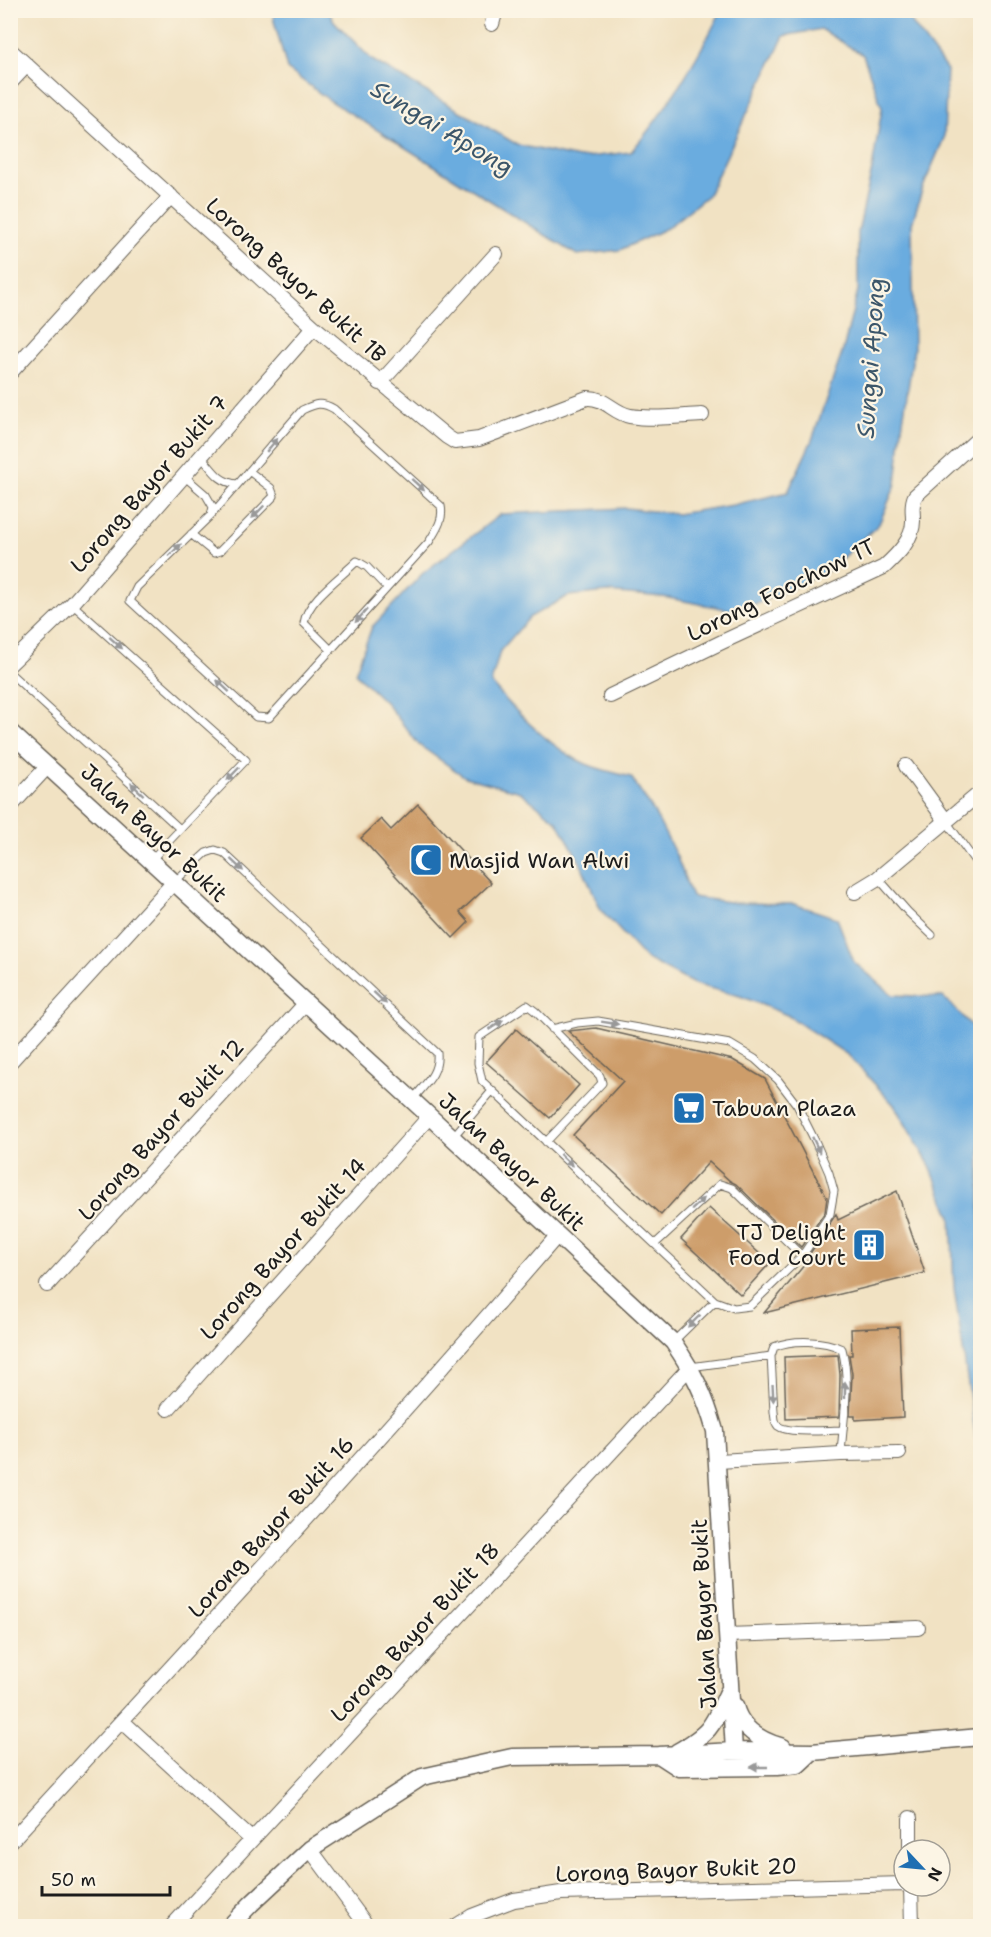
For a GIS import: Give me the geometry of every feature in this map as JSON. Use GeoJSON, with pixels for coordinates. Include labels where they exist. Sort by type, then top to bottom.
{"type":"FeatureCollection","features":[{"type":"Feature","properties":{"kind":"street","name":"Lorong Bayor Bukit 1B"},"geometry":{"type":"LineString","coordinates":[[10,50],[314,327],[454,442],[479,439],[587,398],[596,398],[619,413],[630,416],[702,415]]}},
{"type":"Feature","properties":{"kind":"street"},"geometry":{"type":"LineString","coordinates":[[10,84],[27,65]]}},
{"type":"Feature","properties":{"kind":"street"},"geometry":{"type":"LineString","coordinates":[[10,373],[171,196]]}},
{"type":"Feature","properties":{"kind":"street"},"geometry":{"type":"LineString","coordinates":[[380,383],[496,254]]}},
{"type":"Feature","properties":{"kind":"street","name":"Lorong Bayor Bukit 7"},"geometry":{"type":"LineString","coordinates":[[10,664],[72,604],[314,327]]}},
{"type":"Feature","properties":{"kind":"street","name":"Lorong Foochow 1T"},"geometry":{"type":"LineString","coordinates":[[610,696],[884,567],[899,552],[912,531],[912,503],[915,496],[981,437]]}},
{"type":"Feature","properties":{"kind":"street","name":"Jalan Bayor Bukit"},"geometry":{"type":"LineString","coordinates":[[10,732],[672,1342],[690,1367],[707,1401],[715,1431],[734,1751]]}},
{"type":"Feature","properties":{"kind":"street"},"geometry":{"type":"LineString","coordinates":[[10,807],[48,766]]}},
{"type":"Feature","properties":{"kind":"street"},"geometry":{"type":"LineString","coordinates":[[906,766],[946,821]]}},
{"type":"Feature","properties":{"kind":"street"},"geometry":{"type":"LineString","coordinates":[[855,892],[878,878],[981,793]]}},
{"type":"Feature","properties":{"kind":"street"},"geometry":{"type":"LineString","coordinates":[[10,1062],[174,882]]}},
{"type":"Feature","properties":{"kind":"street","name":"Lorong Bayor Bukit 12"},"geometry":{"type":"LineString","coordinates":[[47,1286],[306,1003]]}},
{"type":"Feature","properties":{"kind":"street","name":"Lorong Bayor Bukit 14"},"geometry":{"type":"LineString","coordinates":[[168,1409],[429,1117]]}},
{"type":"Feature","properties":{"kind":"street","name":"Lorong Bayor Bukit 16"},"geometry":{"type":"LineString","coordinates":[[10,1842],[240,1592],[557,1236]]}},
{"type":"Feature","properties":{"kind":"street","name":"Lorong Bayor Bukit 18"},"geometry":{"type":"LineString","coordinates":[[172,1926],[690,1367]]}},
{"type":"Feature","properties":{"kind":"street"},"geometry":{"type":"LineString","coordinates":[[718,1461],[899,1453]]}},
{"type":"Feature","properties":{"kind":"street"},"geometry":{"type":"LineString","coordinates":[[727,1635],[918,1628]]}},
{"type":"Feature","properties":{"kind":"street"},"geometry":{"type":"LineString","coordinates":[[730,1687],[738,1718],[755,1736],[766,1742],[805,1752]]}},
{"type":"Feature","properties":{"kind":"street"},"geometry":{"type":"LineString","coordinates":[[666,1755],[700,1738],[710,1729],[730,1687]]}},
{"type":"Feature","properties":{"kind":"street"},"geometry":{"type":"LineString","coordinates":[[122,1721],[251,1839]]}},
{"type":"Feature","properties":{"kind":"street"},"geometry":{"type":"LineString","coordinates":[[231,1926],[310,1849],[422,1777],[512,1757],[666,1755],[734,1751],[805,1752],[981,1737]]}},
{"type":"Feature","properties":{"kind":"street"},"geometry":{"type":"LineString","coordinates":[[666,1755],[679,1768],[777,1767],[798,1765],[805,1752]]}},
{"type":"Feature","properties":{"kind":"street"},"geometry":{"type":"LineString","coordinates":[[910,1818],[910,1838]]}},
{"type":"Feature","properties":{"kind":"street"},"geometry":{"type":"LineString","coordinates":[[310,1849],[367,1926]]}},
{"type":"Feature","properties":{"kind":"street","name":"Lorong Bayor Bukit 20"},"geometry":{"type":"LineString","coordinates":[[456,1926],[472,1916],[514,1900],[561,1893],[892,1884]]}},
{"type":"Feature","properties":{"kind":"street"},"geometry":{"type":"LineString","coordinates":[[911,1898],[912,1926]]}},
{"type":"Feature","properties":{"kind":"lane"},"geometry":{"type":"LineString","coordinates":[[314,404],[325,404],[334,409],[441,506],[443,515],[429,542],[269,718],[256,717],[130,601],[136,587],[211,515],[238,484],[302,410],[314,404]]}},
{"type":"Feature","properties":{"kind":"lane"},"geometry":{"type":"LineString","coordinates":[[201,456],[221,480],[229,484],[238,484]]}},
{"type":"Feature","properties":{"kind":"lane"},"geometry":{"type":"LineString","coordinates":[[191,534],[214,553],[220,551],[274,496],[271,488],[249,471]]}},
{"type":"Feature","properties":{"kind":"lane"},"geometry":{"type":"LineString","coordinates":[[184,476],[206,495],[213,507],[211,515]]}},
{"type":"Feature","properties":{"kind":"lane"},"geometry":{"type":"LineString","coordinates":[[331,650],[304,623],[305,615],[313,602],[357,561],[367,567],[387,588]]}},
{"type":"Feature","properties":{"kind":"lane"},"geometry":{"type":"LineString","coordinates":[[72,604],[246,760],[151,861]]}},
{"type":"Feature","properties":{"kind":"lane"},"geometry":{"type":"LineString","coordinates":[[10,673],[180,829]]}},
{"type":"Feature","properties":{"kind":"lane"},"geometry":{"type":"LineString","coordinates":[[946,821],[974,860]]}},
{"type":"Feature","properties":{"kind":"lane"},"geometry":{"type":"LineString","coordinates":[[174,882],[206,853],[215,850],[224,853],[437,1053],[438,1063],[434,1074],[412,1100]]}},
{"type":"Feature","properties":{"kind":"lane"},"geometry":{"type":"LineString","coordinates":[[878,878],[908,912],[932,934]]}},
{"type":"Feature","properties":{"kind":"lane"},"geometry":{"type":"LineString","coordinates":[[546,1142],[602,1083],[600,1076],[527,1005],[479,1037],[478,1063],[482,1081],[546,1142],[715,1300],[734,1308],[750,1306],[802,1256],[830,1214],[834,1191],[816,1143],[797,1106],[778,1080],[754,1059],[730,1044],[598,1021],[552,1029]]}},
{"type":"Feature","properties":{"kind":"lane"},"geometry":{"type":"LineString","coordinates":[[452,1138],[492,1091]]}},
{"type":"Feature","properties":{"kind":"lane"},"geometry":{"type":"LineString","coordinates":[[655,1244],[720,1184],[732,1188],[802,1256]]}},
{"type":"Feature","properties":{"kind":"lane"},"geometry":{"type":"LineString","coordinates":[[672,1342],[715,1300]]}},
{"type":"Feature","properties":{"kind":"lane"},"geometry":{"type":"LineString","coordinates":[[841,1454],[845,1396],[842,1349],[809,1343],[782,1344],[774,1347],[771,1356],[775,1422],[780,1428],[792,1430],[842,1430]]}},
{"type":"Feature","properties":{"kind":"lane"},"geometry":{"type":"LineString","coordinates":[[690,1367],[771,1356]]}},
{"type":"Feature","properties":{"kind":"water","name":"Sungai Apong"},"geometry":{"type":"Polygon","coordinates":[[[273,11],[329,11],[334,21],[372,60],[518,145],[579,158],[631,152],[657,119],[680,84],[721,11],[903,11],[947,70],[944,138],[922,190],[912,224],[914,349],[896,484],[879,524],[829,570],[737,611],[663,597],[607,592],[568,596],[530,617],[500,651],[491,683],[523,717],[560,749],[591,766],[631,777],[654,812],[677,857],[692,897],[737,903],[794,904],[837,918],[854,962],[893,995],[943,997],[980,1034],[980,1446],[976,1440],[954,1288],[951,1217],[929,1164],[894,1105],[848,1055],[787,1015],[740,996],[694,984],[646,959],[601,910],[579,860],[557,821],[520,792],[465,777],[419,745],[387,704],[355,673],[372,627],[423,573],[501,514],[626,508],[677,514],[733,505],[788,492],[812,440],[843,350],[858,290],[858,232],[882,108],[863,55],[821,29],[784,36],[708,195],[667,228],[620,250],[577,255],[329,100],[287,69],[273,11]]]}},
{"type":"Feature","properties":{"kind":"building","name":"Masjid Wan Alwi"},"geometry":{"type":"Polygon","coordinates":[[[418,804],[491,883],[460,912],[469,922],[453,938],[361,838],[381,819],[391,830],[418,804]]]}},
{"type":"Feature","properties":{"kind":"building","name":"Tabuan Plaza"},"geometry":{"type":"Polygon","coordinates":[[[596,1028],[733,1060],[765,1079],[827,1198],[825,1212],[801,1247],[736,1184],[709,1162],[661,1215],[573,1135],[623,1081],[568,1031],[596,1028]]]}},
{"type":"Feature","properties":{"kind":"building"},"geometry":{"type":"Polygon","coordinates":[[[516,1029],[579,1085],[550,1118],[486,1062],[516,1029]]]}},
{"type":"Feature","properties":{"kind":"building","name":"TJ Delight Food Court"},"geometry":{"type":"Polygon","coordinates":[[[897,1191],[925,1273],[764,1313],[811,1257],[809,1255],[836,1214],[838,1220],[897,1191]]]}},
{"type":"Feature","properties":{"kind":"building"},"geometry":{"type":"Polygon","coordinates":[[[709,1208],[770,1263],[741,1295],[681,1239],[709,1208]]]}},
{"type":"Feature","properties":{"kind":"building"},"geometry":{"type":"Polygon","coordinates":[[[899,1327],[903,1417],[855,1420],[855,1416],[850,1416],[851,1329],[899,1327]]]}},
{"type":"Feature","properties":{"kind":"building"},"geometry":{"type":"Polygon","coordinates":[[[838,1355],[839,1417],[786,1419],[784,1357],[838,1355]]]}},
{"type":"Feature","properties":{"kind":"place","name":"Masjid Wan Alwi"},"geometry":{"type":"Point","coordinates":[426,860]}},
{"type":"Feature","properties":{"kind":"place","name":"Tabuan Plaza"},"geometry":{"type":"Point","coordinates":[689,1108]}},
{"type":"Feature","properties":{"kind":"place","name":"TJ Delight Food Court"},"geometry":{"type":"Point","coordinates":[869,1245]}}]}
